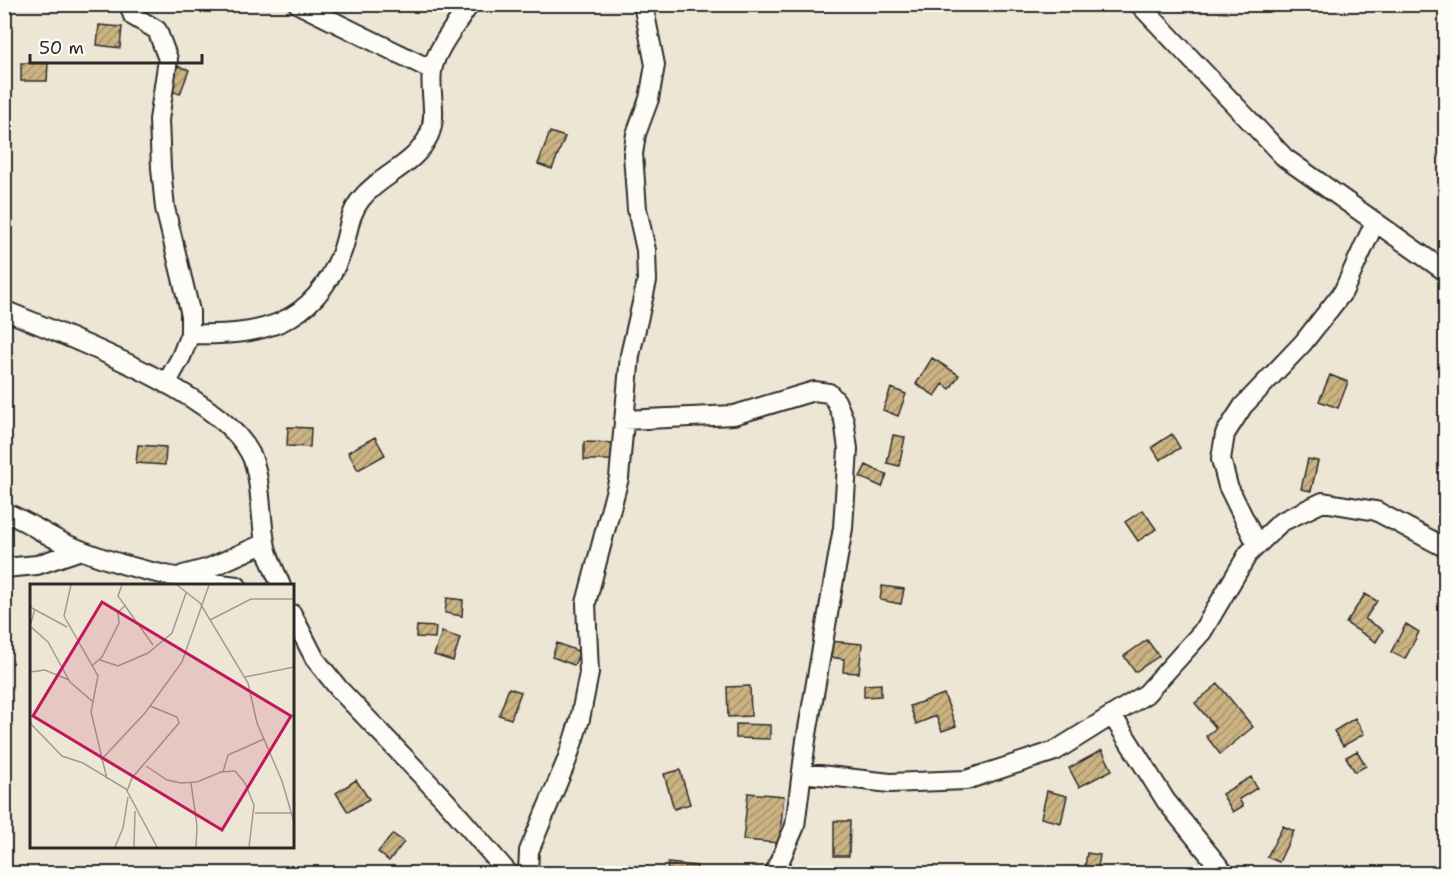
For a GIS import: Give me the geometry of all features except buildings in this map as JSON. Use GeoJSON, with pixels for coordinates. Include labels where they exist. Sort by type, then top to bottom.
{"type":"FeatureCollection","features":[{"type":"Feature","properties":{"kind":"street"},"geometry":{"type":"LineString","coordinates":[[129,4],[133,16],[157,30],[168,59],[159,120],[160,168],[165,208],[190,311],[190,334],[181,357],[166,384]]}},
{"type":"Feature","properties":{"kind":"street"},"geometry":{"type":"LineString","coordinates":[[298,4],[432,70]]}},
{"type":"Feature","properties":{"kind":"street"},"geometry":{"type":"LineString","coordinates":[[190,334],[241,334],[266,328],[291,319],[310,304],[325,286],[342,253],[349,217],[361,199],[421,149],[430,131],[434,108],[432,70],[447,37],[470,4]]}},
{"type":"Feature","properties":{"kind":"street"},"geometry":{"type":"LineString","coordinates":[[528,873],[529,851],[567,760],[580,719],[589,674],[586,603],[619,478],[630,355],[647,281],[646,250],[637,209],[633,154],[655,65],[643,4]]}},
{"type":"Feature","properties":{"kind":"street"},"geometry":{"type":"LineString","coordinates":[[1139,4],[1285,158],[1446,272]]}},
{"type":"Feature","properties":{"kind":"street"},"geometry":{"type":"LineString","coordinates":[[1257,545],[1240,514],[1223,468],[1221,459],[1225,434],[1243,406],[1303,343],[1343,292],[1375,222]]}},
{"type":"Feature","properties":{"kind":"street"},"geometry":{"type":"LineString","coordinates":[[4,310],[103,351],[166,384],[208,410],[250,452],[255,469],[265,543],[281,584]]}},
{"type":"Feature","properties":{"kind":"street"},"geometry":{"type":"LineString","coordinates":[[624,420],[734,415],[814,391],[829,393],[836,401],[844,420],[848,449],[843,528],[795,826],[774,873]]}},
{"type":"Feature","properties":{"kind":"street"},"geometry":{"type":"LineString","coordinates":[[802,773],[890,783],[966,780],[1055,751],[1146,694],[1202,632],[1248,554],[1281,522],[1323,502],[1376,511],[1446,548]]}},
{"type":"Feature","properties":{"kind":"street"},"geometry":{"type":"LineString","coordinates":[[4,512],[81,550],[176,576],[230,584]]}},
{"type":"Feature","properties":{"kind":"street"},"geometry":{"type":"LineString","coordinates":[[176,576],[209,568],[265,543]]}},
{"type":"Feature","properties":{"kind":"street"},"geometry":{"type":"LineString","coordinates":[[4,568],[36,565],[81,550]]}},
{"type":"Feature","properties":{"kind":"street"},"geometry":{"type":"LineString","coordinates":[[294,618],[315,658],[339,690],[428,782],[509,873]]}},
{"type":"Feature","properties":{"kind":"street"},"geometry":{"type":"LineString","coordinates":[[1112,715],[1166,801],[1225,873]]}}]}
